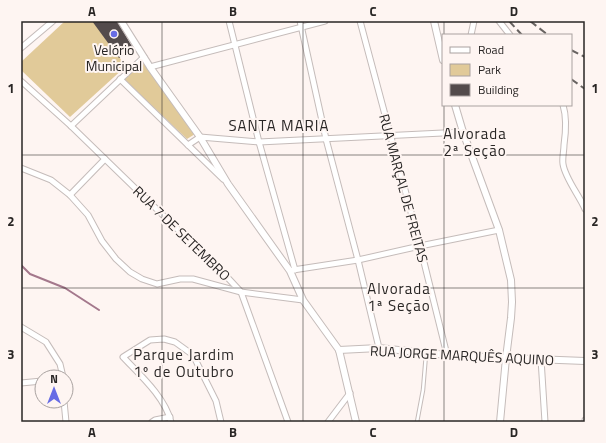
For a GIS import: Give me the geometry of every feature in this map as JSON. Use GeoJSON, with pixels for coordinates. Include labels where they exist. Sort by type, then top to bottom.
{"type":"FeatureCollection","features":[{"type":"Feature","properties":{"kind":"street"},"geometry":{"type":"LineString","coordinates":[[121,21],[150,67],[200,137],[228,184],[292,270]]}},
{"type":"Feature","properties":{"kind":"street"},"geometry":{"type":"LineString","coordinates":[[229,21],[292,270],[303,300],[339,350],[356,422]]}},
{"type":"Feature","properties":{"kind":"street"},"geometry":{"type":"LineString","coordinates":[[300,21],[326,139],[358,260],[379,348]]}},
{"type":"Feature","properties":{"kind":"street"},"geometry":{"type":"LineString","coordinates":[[150,67],[325,21]]}},
{"type":"Feature","properties":{"kind":"street","name":"RUA MARÇAL DE FREITAS"},"geometry":{"type":"LineString","coordinates":[[360,21],[420,246],[447,355]]}},
{"type":"Feature","properties":{"kind":"street"},"geometry":{"type":"LineString","coordinates":[[434,21],[442,56]]}},
{"type":"Feature","properties":{"kind":"street"},"geometry":{"type":"LineString","coordinates":[[471,34],[474,21]]}},
{"type":"Feature","properties":{"kind":"street"},"geometry":{"type":"LineString","coordinates":[[499,21],[509,34]]}},
{"type":"Feature","properties":{"kind":"street"},"geometry":{"type":"LineString","coordinates":[[21,48],[51,22]]}},
{"type":"Feature","properties":{"kind":"street"},"geometry":{"type":"LineString","coordinates":[[71,126],[144,57]]}},
{"type":"Feature","properties":{"kind":"street"},"geometry":{"type":"LineString","coordinates":[[120,79],[228,184]]}},
{"type":"Feature","properties":{"kind":"street","name":"RUA 7 DE SETEMBRO"},"geometry":{"type":"LineString","coordinates":[[21,81],[71,126],[241,292],[288,422]]}},
{"type":"Feature","properties":{"kind":"street"},"geometry":{"type":"LineString","coordinates":[[455,106],[463,132],[499,230],[511,280],[512,318],[506,358],[500,422]]}},
{"type":"Feature","properties":{"kind":"street"},"geometry":{"type":"LineString","coordinates":[[563,106],[566,117],[566,134],[563,163],[568,178],[582,201],[585,209]]}},
{"type":"Feature","properties":{"kind":"street"},"geometry":{"type":"LineString","coordinates":[[188,145],[200,137],[259,142],[463,132]]}},
{"type":"Feature","properties":{"kind":"street"},"geometry":{"type":"LineString","coordinates":[[70,196],[105,159]]}},
{"type":"Feature","properties":{"kind":"street"},"geometry":{"type":"LineString","coordinates":[[21,168],[51,180],[70,196],[88,216],[102,241],[116,259],[130,272],[142,279],[157,284],[180,279],[194,279],[241,292],[303,300]]}},
{"type":"Feature","properties":{"kind":"street"},"geometry":{"type":"LineString","coordinates":[[292,270],[358,260],[499,230]]}},
{"type":"Feature","properties":{"kind":"street"},"geometry":{"type":"LineString","coordinates":[[21,328],[46,342],[60,364],[61,369]]}},
{"type":"Feature","properties":{"kind":"street"},"geometry":{"type":"LineString","coordinates":[[152,422],[155,420],[171,419],[161,399],[123,356],[150,340],[164,339],[175,342],[194,355],[216,401],[220,422]]}},
{"type":"Feature","properties":{"kind":"street","name":"RUA JORGE MARQUÊS AQUINO"},"geometry":{"type":"LineString","coordinates":[[339,350],[379,348],[447,355],[585,361]]}},
{"type":"Feature","properties":{"kind":"street"},"geometry":{"type":"LineString","coordinates":[[541,359],[545,422]]}},
{"type":"Feature","properties":{"kind":"street"},"geometry":{"type":"LineString","coordinates":[[21,383],[34,382]]}},
{"type":"Feature","properties":{"kind":"street"},"geometry":{"type":"LineString","coordinates":[[328,422],[350,393]]}},
{"type":"Feature","properties":{"kind":"street"},"geometry":{"type":"LineString","coordinates":[[65,409],[66,422]]}},
{"type":"Feature","properties":{"kind":"lane"},"geometry":{"type":"LineString","coordinates":[[416,422],[423,390],[426,353]]}},
{"type":"Feature","properties":{"kind":"green space"},"geometry":{"type":"Polygon","coordinates":[[[65,21],[99,21],[125,67],[70,117],[21,70],[21,62],[65,21]]]}},
{"type":"Feature","properties":{"kind":"green space"},"geometry":{"type":"Polygon","coordinates":[[[143,60],[195,134],[187,139],[124,79],[143,60]]]}},
{"type":"Feature","properties":{"kind":"building","name":"Velório Municipal"},"geometry":{"type":"Polygon","coordinates":[[[92,21],[117,21],[133,48],[119,58],[92,21]]]}},
{"type":"Feature","properties":{"kind":"waterway"},"geometry":{"type":"LineString","coordinates":[[21,265],[30,274],[65,288],[99,310]]}},
{"type":"Feature","properties":{"kind":"railway"},"geometry":{"type":"LineString","coordinates":[[509,21],[521,34]]}},
{"type":"Feature","properties":{"kind":"railway"},"geometry":{"type":"LineString","coordinates":[[530,21],[547,34]]}},
{"type":"Feature","properties":{"kind":"railway"},"geometry":{"type":"LineString","coordinates":[[572,50],[585,57]]}},
{"type":"Feature","properties":{"kind":"railway"},"geometry":{"type":"LineString","coordinates":[[572,80],[585,89]]}},
{"type":"Feature","properties":{"kind":"place","name":"Velório Municipal"},"geometry":{"type":"Point","coordinates":[114,34]}},
{"type":"Feature","properties":{"kind":"district","name":"SANTA MARIA"},"geometry":{"type":"Point","coordinates":[279,125]}},
{"type":"Feature","properties":{"kind":"district","name":"Alvorada 2ª Seção"},"geometry":{"type":"Point","coordinates":[475,142]}},
{"type":"Feature","properties":{"kind":"district","name":"Alvorada 1ª Seção"},"geometry":{"type":"Point","coordinates":[399,296]}},
{"type":"Feature","properties":{"kind":"district","name":"Parque Jardim 1º de Outubro"},"geometry":{"type":"Point","coordinates":[184,362]}}]}
